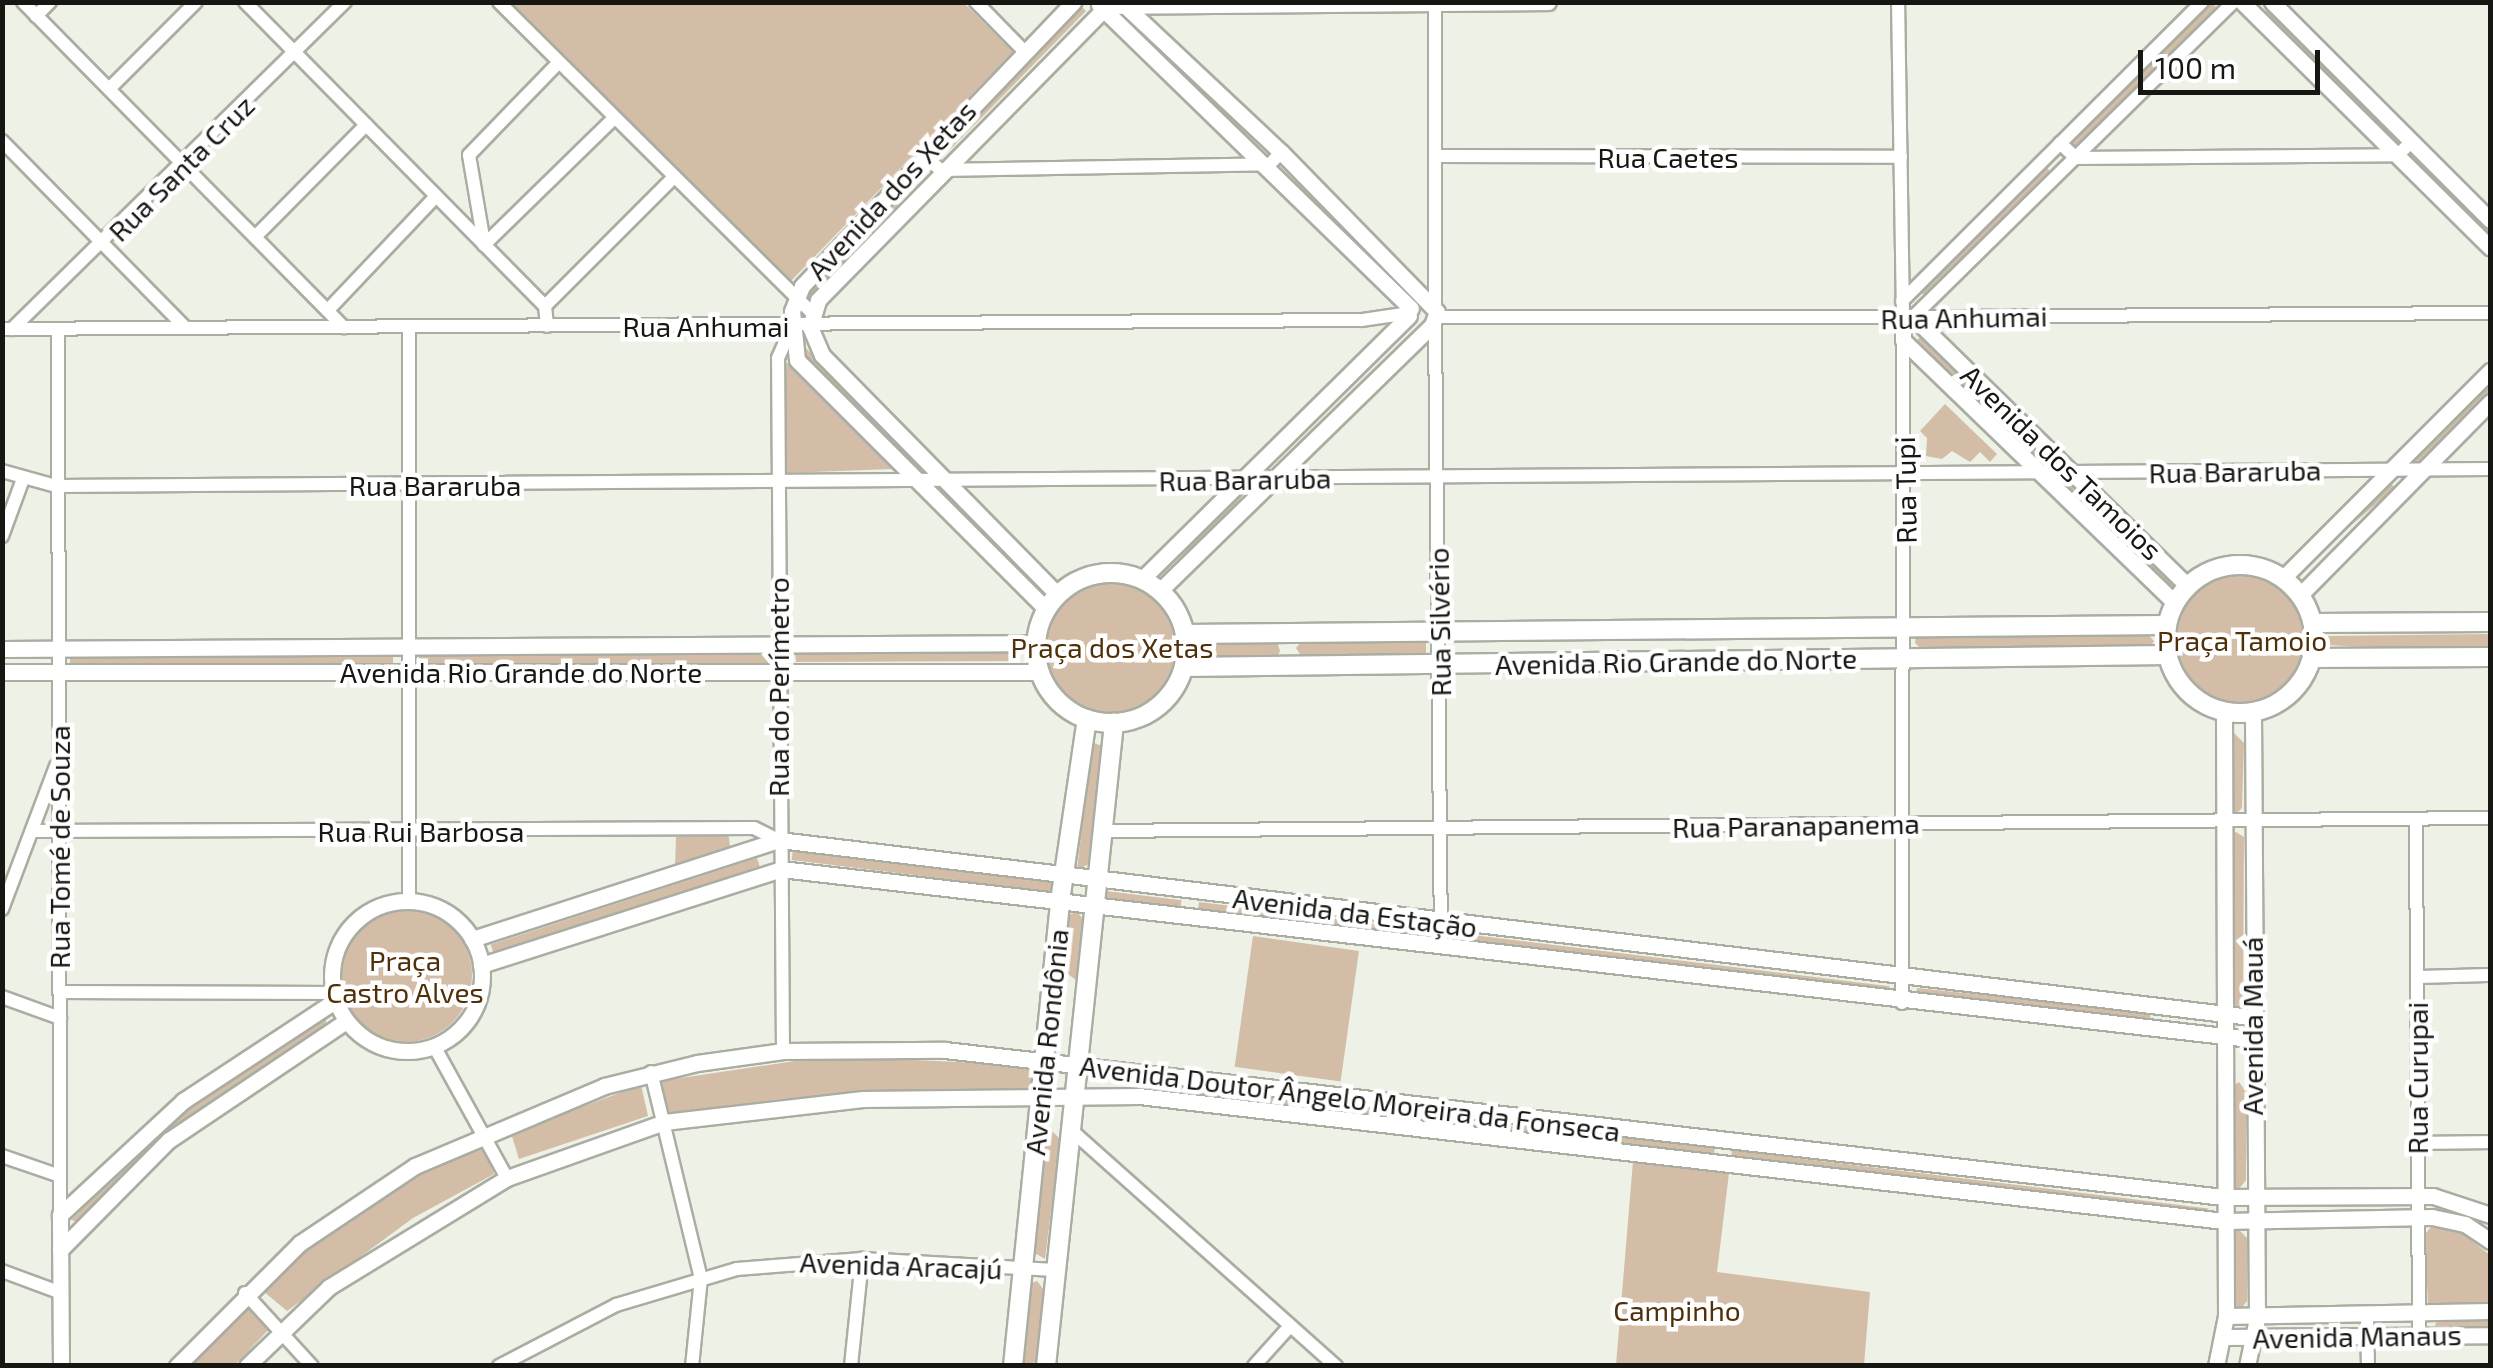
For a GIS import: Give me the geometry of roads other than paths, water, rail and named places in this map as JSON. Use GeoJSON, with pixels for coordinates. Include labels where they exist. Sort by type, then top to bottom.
{"type":"FeatureCollection","features":[{"type":"Feature","properties":{"kind":"main road"},"geometry":{"type":"LineString","coordinates":[[2234,565],[2283,578],[2300,595],[2313,623],[2312,658],[2297,688],[2253,713],[2224,712],[2188,691],[2168,655],[2167,625],[2175,603],[2188,586],[2234,565]]}},
{"type":"Feature","properties":{"kind":"main road"},"geometry":{"type":"LineString","coordinates":[[1098,574],[1142,579],[1160,590],[1186,634],[1184,668],[1152,711],[1114,723],[1087,719],[1054,696],[1040,672],[1036,642],[1052,602],[1098,574]]}},
{"type":"Feature","properties":{"kind":"main road"},"geometry":{"type":"LineString","coordinates":[[2313,623],[2490,622]]}},
{"type":"Feature","properties":{"kind":"main road","name":"Avenida Rio Grande do Norte"},"geometry":{"type":"LineString","coordinates":[[1186,634],[1440,635],[2167,625]]}},
{"type":"Feature","properties":{"kind":"main road"},"geometry":{"type":"LineString","coordinates":[[1290,635],[1290,668]]}},
{"type":"Feature","properties":{"kind":"main road","name":"Avenida Rio Grande do Norte"},"geometry":{"type":"LineString","coordinates":[[1184,668],[2168,655]]}},
{"type":"Feature","properties":{"kind":"main road"},"geometry":{"type":"LineString","coordinates":[[2312,658],[2490,657]]}},
{"type":"Feature","properties":{"kind":"main road","name":"Avenida Rondônia"},"geometry":{"type":"LineString","coordinates":[[1013,1366],[1062,878],[1087,719]]}},
{"type":"Feature","properties":{"kind":"main road","name":"Avenida Rondônia"},"geometry":{"type":"LineString","coordinates":[[1046,1366],[1114,723]]}},
{"type":"Feature","properties":{"kind":"street"},"geometry":{"type":"LineString","coordinates":[[23,2],[344,327]]}},
{"type":"Feature","properties":{"kind":"street"},"geometry":{"type":"LineString","coordinates":[[36,16],[50,2]]}},
{"type":"Feature","properties":{"kind":"street"},"geometry":{"type":"LineString","coordinates":[[109,89],[196,2]]}},
{"type":"Feature","properties":{"kind":"street"},"geometry":{"type":"LineString","coordinates":[[245,2],[545,306],[547,326]]}},
{"type":"Feature","properties":{"kind":"street","name":"Rua Santa Cruz"},"geometry":{"type":"LineString","coordinates":[[6,326],[104,245],[345,2]]}},
{"type":"Feature","properties":{"kind":"street"},"geometry":{"type":"LineString","coordinates":[[499,2],[794,301]]}},
{"type":"Feature","properties":{"kind":"street"},"geometry":{"type":"LineString","coordinates":[[976,2],[1024,51]]}},
{"type":"Feature","properties":{"kind":"street","name":"Avenida dos Xetas"},"geometry":{"type":"LineString","coordinates":[[805,322],[794,301],[923,155],[1073,2]]}},
{"type":"Feature","properties":{"kind":"street"},"geometry":{"type":"LineString","coordinates":[[1100,5],[1548,2]]}},
{"type":"Feature","properties":{"kind":"street","name":"Rua Tupi"},"geometry":{"type":"LineString","coordinates":[[1898,2],[1906,312],[1903,340],[1907,658],[1902,1003]]}},
{"type":"Feature","properties":{"kind":"street"},"geometry":{"type":"LineString","coordinates":[[1906,312],[2060,143],[2202,2]]}},
{"type":"Feature","properties":{"kind":"street"},"geometry":{"type":"LineString","coordinates":[[1906,312],[2076,158],[2233,2]]}},
{"type":"Feature","properties":{"kind":"street"},"geometry":{"type":"LineString","coordinates":[[2242,2],[2490,247]]}},
{"type":"Feature","properties":{"kind":"street"},"geometry":{"type":"LineString","coordinates":[[2272,2],[2490,220]]}},
{"type":"Feature","properties":{"kind":"street"},"geometry":{"type":"LineString","coordinates":[[1122,3],[1154,29],[1423,314]]}},
{"type":"Feature","properties":{"kind":"street","name":"Rua Silvério"},"geometry":{"type":"LineString","coordinates":[[1436,3],[1436,156],[1423,314],[1436,473],[1443,829],[1441,946]]}},
{"type":"Feature","properties":{"kind":"street"},"geometry":{"type":"LineString","coordinates":[[1154,4],[1154,29]]}},
{"type":"Feature","properties":{"kind":"street"},"geometry":{"type":"LineString","coordinates":[[1100,5],[1275,158]]}},
{"type":"Feature","properties":{"kind":"street","name":"Avenida dos Xetas"},"geometry":{"type":"LineString","coordinates":[[1052,602],[921,484],[798,360],[805,322],[940,170],[1100,5]]}},
{"type":"Feature","properties":{"kind":"street"},"geometry":{"type":"LineString","coordinates":[[484,245],[469,155],[559,62]]}},
{"type":"Feature","properties":{"kind":"street"},"geometry":{"type":"LineString","coordinates":[[484,245],[614,118]]}},
{"type":"Feature","properties":{"kind":"street"},"geometry":{"type":"LineString","coordinates":[[255,237],[366,125]]}},
{"type":"Feature","properties":{"kind":"street"},"geometry":{"type":"LineString","coordinates":[[2,142],[186,328]]}},
{"type":"Feature","properties":{"kind":"street"},"geometry":{"type":"LineString","coordinates":[[2060,143],[2076,158],[2398,155],[2411,142]]}},
{"type":"Feature","properties":{"kind":"street"},"geometry":{"type":"LineString","coordinates":[[923,155],[940,170],[1275,158]]}},
{"type":"Feature","properties":{"kind":"street","name":"Rua Caetes"},"geometry":{"type":"LineString","coordinates":[[1436,156],[1900,157]]}},
{"type":"Feature","properties":{"kind":"street"},"geometry":{"type":"LineString","coordinates":[[545,306],[673,178]]}},
{"type":"Feature","properties":{"kind":"street"},"geometry":{"type":"LineString","coordinates":[[328,310],[436,196]]}},
{"type":"Feature","properties":{"kind":"street","name":"Avenida dos Tamoios"},"geometry":{"type":"LineString","coordinates":[[1906,312],[2188,586]]}},
{"type":"Feature","properties":{"kind":"street","name":"Rua Anhumai"},"geometry":{"type":"LineString","coordinates":[[6,326],[1362,320],[1423,314],[2490,313]]}},
{"type":"Feature","properties":{"kind":"street"},"geometry":{"type":"LineString","coordinates":[[1160,590],[1271,479],[1423,314]]}},
{"type":"Feature","properties":{"kind":"street"},"geometry":{"type":"LineString","coordinates":[[1142,579],[1242,480],[1423,314]]}},
{"type":"Feature","properties":{"kind":"street"},"geometry":{"type":"LineString","coordinates":[[805,322],[822,354],[946,483],[1052,602]]}},
{"type":"Feature","properties":{"kind":"street","name":"Rua do Perímetro"},"geometry":{"type":"LineString","coordinates":[[783,1051],[777,671],[778,358],[805,322]]}},
{"type":"Feature","properties":{"kind":"street"},"geometry":{"type":"LineString","coordinates":[[409,327],[406,644],[409,901]]}},
{"type":"Feature","properties":{"kind":"street","name":"Rua Tomé de Souza"},"geometry":{"type":"LineString","coordinates":[[58,328],[61,1366]]}},
{"type":"Feature","properties":{"kind":"street","name":"Avenida dos Tamoios"},"geometry":{"type":"LineString","coordinates":[[1903,340],[2175,603]]}},
{"type":"Feature","properties":{"kind":"street"},"geometry":{"type":"LineString","coordinates":[[2283,578],[2490,371]]}},
{"type":"Feature","properties":{"kind":"street"},"geometry":{"type":"LineString","coordinates":[[2300,595],[2490,402]]}},
{"type":"Feature","properties":{"kind":"street","name":"Rua Bararuba"},"geometry":{"type":"LineString","coordinates":[[2,471],[23,480],[56,486],[779,485],[1242,480],[1436,473],[2490,469]]}},
{"type":"Feature","properties":{"kind":"street"},"geometry":{"type":"LineString","coordinates":[[2,536],[23,480]]}},
{"type":"Feature","properties":{"kind":"street","name":"Avenida Rio Grande do Norte"},"geometry":{"type":"LineString","coordinates":[[2,648],[1036,642]]}},
{"type":"Feature","properties":{"kind":"street","name":"Avenida Rio Grande do Norte"},"geometry":{"type":"LineString","coordinates":[[2,672],[1040,672]]}},
{"type":"Feature","properties":{"kind":"street","name":"Avenida Mauá"},"geometry":{"type":"LineString","coordinates":[[2216,1366],[2226,1316],[2220,1038],[2224,712]]}},
{"type":"Feature","properties":{"kind":"street","name":"Avenida Mauá"},"geometry":{"type":"LineString","coordinates":[[2247,1366],[2256,1318],[2251,1039],[2253,713]]}},
{"type":"Feature","properties":{"kind":"street"},"geometry":{"type":"LineString","coordinates":[[2,909],[60,756]]}},
{"type":"Feature","properties":{"kind":"street","name":"Rua Paranapanema"},"geometry":{"type":"LineString","coordinates":[[1102,831],[2490,818]]}},
{"type":"Feature","properties":{"kind":"street","name":"Rua Curupai"},"geometry":{"type":"LineString","coordinates":[[2416,819],[2419,1336]]}},
{"type":"Feature","properties":{"kind":"street","name":"Rua Rui Barbosa"},"geometry":{"type":"LineString","coordinates":[[32,831],[754,828],[779,840]]}},
{"type":"Feature","properties":{"kind":"street","name":"Avenida da Estação"},"geometry":{"type":"LineString","coordinates":[[472,939],[779,840],[1095,882],[2251,1017]]}},
{"type":"Feature","properties":{"kind":"street","name":"Avenida da Estação"},"geometry":{"type":"LineString","coordinates":[[481,964],[781,868],[1902,1003],[2251,1039]]}},
{"type":"Feature","properties":{"kind":"street"},"geometry":{"type":"LineString","coordinates":[[409,901],[445,912],[472,939],[481,964],[480,994],[468,1020],[434,1046],[386,1048],[346,1021],[335,997],[333,962],[344,934],[379,906],[409,901]]}},
{"type":"Feature","properties":{"kind":"street"},"geometry":{"type":"LineString","coordinates":[[2417,977],[2490,975]]}},
{"type":"Feature","properties":{"kind":"street"},"geometry":{"type":"LineString","coordinates":[[60,992],[335,997]]}},
{"type":"Feature","properties":{"kind":"street"},"geometry":{"type":"LineString","coordinates":[[60,1215],[183,1101],[335,997]]}},
{"type":"Feature","properties":{"kind":"street"},"geometry":{"type":"LineString","coordinates":[[2,998],[60,1018]]}},
{"type":"Feature","properties":{"kind":"street"},"geometry":{"type":"LineString","coordinates":[[2160,1030],[2162,1009]]}},
{"type":"Feature","properties":{"kind":"street"},"geometry":{"type":"LineString","coordinates":[[60,1250],[169,1140],[346,1021]]}},
{"type":"Feature","properties":{"kind":"street"},"geometry":{"type":"LineString","coordinates":[[434,1046],[507,1178]]}},
{"type":"Feature","properties":{"kind":"street","name":"Avenida Doutor Ângelo Moreira da Fonseca"},"geometry":{"type":"LineString","coordinates":[[177,1366],[245,1293],[374,1190],[484,1132],[651,1072],[783,1051],[906,1048],[1043,1061],[1435,1110],[2224,1198],[2418,1196],[2460,1201],[2490,1215]]}},
{"type":"Feature","properties":{"kind":"street"},"geometry":{"type":"LineString","coordinates":[[651,1072],[701,1278],[692,1366]]}},
{"type":"Feature","properties":{"kind":"street"},"geometry":{"type":"LineString","coordinates":[[2222,1079],[2252,1080]]}},
{"type":"Feature","properties":{"kind":"street","name":"Avenida Doutor Ângelo Moreira da Fonseca"},"geometry":{"type":"LineString","coordinates":[[247,1366],[280,1330],[406,1234],[507,1178],[664,1122],[863,1099],[1074,1092],[1296,1112],[2224,1221],[2418,1217],[2465,1224],[2490,1241]]}},
{"type":"Feature","properties":{"kind":"street"},"geometry":{"type":"LineString","coordinates":[[1296,1112],[1298,1092]]}},
{"type":"Feature","properties":{"kind":"street"},"geometry":{"type":"LineString","coordinates":[[1433,1129],[1435,1110]]}},
{"type":"Feature","properties":{"kind":"street"},"geometry":{"type":"LineString","coordinates":[[1071,1130],[1336,1366]]}},
{"type":"Feature","properties":{"kind":"street"},"geometry":{"type":"LineString","coordinates":[[1722,1162],[1725,1142]]}},
{"type":"Feature","properties":{"kind":"street"},"geometry":{"type":"LineString","coordinates":[[2418,1143],[2490,1142]]}},
{"type":"Feature","properties":{"kind":"street"},"geometry":{"type":"LineString","coordinates":[[2,1156],[60,1176]]}},
{"type":"Feature","properties":{"kind":"street"},"geometry":{"type":"LineString","coordinates":[[851,1366],[862,1259]]}},
{"type":"Feature","properties":{"kind":"street","name":"Avenida Aracajú"},"geometry":{"type":"LineString","coordinates":[[499,1366],[616,1305],[701,1278],[789,1261],[862,1259],[1055,1270]]}},
{"type":"Feature","properties":{"kind":"street"},"geometry":{"type":"LineString","coordinates":[[2,1271],[61,1293]]}},
{"type":"Feature","properties":{"kind":"street"},"geometry":{"type":"LineString","coordinates":[[245,1293],[312,1366]]}},
{"type":"Feature","properties":{"kind":"street","name":"Avenida Manaus"},"geometry":{"type":"LineString","coordinates":[[2226,1316],[2490,1311]]}},
{"type":"Feature","properties":{"kind":"street"},"geometry":{"type":"LineString","coordinates":[[2367,1316],[2368,1366]]}},
{"type":"Feature","properties":{"kind":"street"},"geometry":{"type":"LineString","coordinates":[[1254,1366],[1290,1326]]}},
{"type":"Feature","properties":{"kind":"street","name":"Avenida Manaus"},"geometry":{"type":"LineString","coordinates":[[2224,1337],[2368,1339],[2490,1335]]}},
{"type":"Feature","properties":{"kind":"park label","name":"Praça Tamoio"},"geometry":{"type":"Point","coordinates":[2242,640]}},
{"type":"Feature","properties":{"kind":"park label","name":"Praça dos Xetas"},"geometry":{"type":"Point","coordinates":[1112,647]}},
{"type":"Feature","properties":{"kind":"park label","name":"Praça Castro Alves"},"geometry":{"type":"Point","coordinates":[405,976]}},
{"type":"Feature","properties":{"kind":"park label","name":"Campinho"},"geometry":{"type":"Point","coordinates":[1677,1310]}}]}
